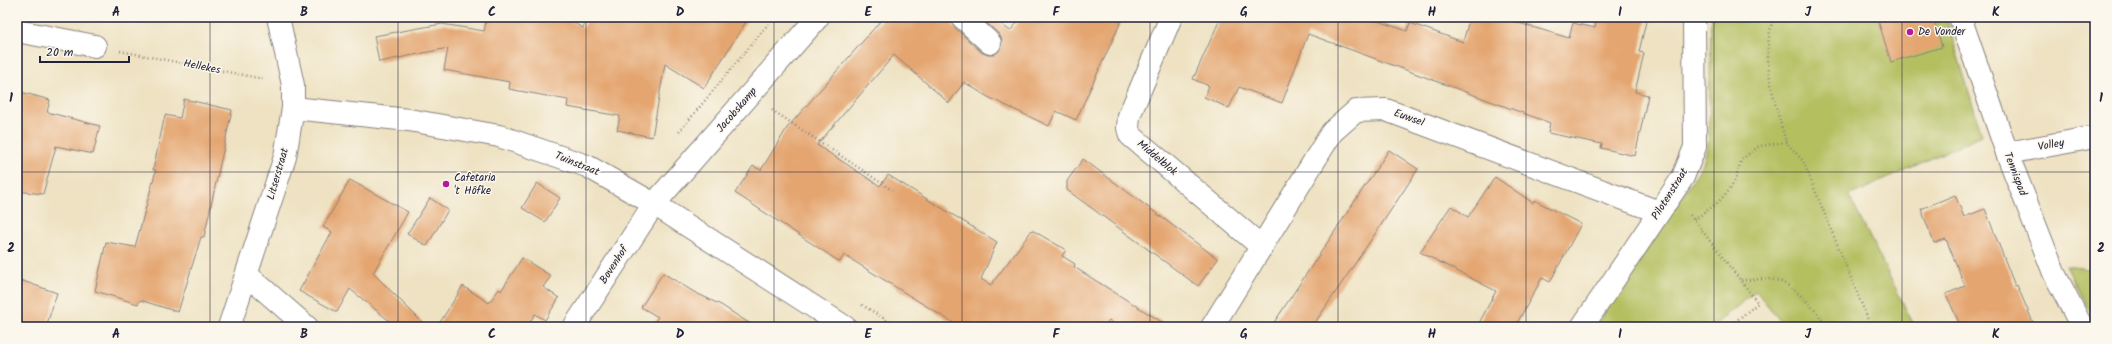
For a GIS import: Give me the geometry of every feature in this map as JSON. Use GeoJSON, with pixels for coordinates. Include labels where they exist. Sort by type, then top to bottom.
{"type":"FeatureCollection","features":[{"type":"Feature","properties":{"kind":"street","name":"Litserstraat"},"geometry":{"type":"LineString","coordinates":[[229,327],[285,157],[294,108],[293,85],[278,17]]}},
{"type":"Feature","properties":{"kind":"street"},"geometry":{"type":"LineString","coordinates":[[962,17],[990,43]]}},
{"type":"Feature","properties":{"kind":"street","name":"Middelblok"},"geometry":{"type":"LineString","coordinates":[[1171,17],[1129,116],[1128,128],[1130,135],[1262,247]]}},
{"type":"Feature","properties":{"kind":"street","name":"Pilotenstraat"},"geometry":{"type":"LineString","coordinates":[[1582,327],[1683,177],[1695,147],[1694,17]]}},
{"type":"Feature","properties":{"kind":"street","name":"Tennispad"},"geometry":{"type":"LineString","coordinates":[[1960,17],[2007,153],[2054,273],[2082,327]]}},
{"type":"Feature","properties":{"kind":"street","name":"Jacobskamp"},"geometry":{"type":"LineString","coordinates":[[654,204],[750,96],[812,19]]}},
{"type":"Feature","properties":{"kind":"street"},"geometry":{"type":"LineString","coordinates":[[17,31],[96,46]]}},
{"type":"Feature","properties":{"kind":"street","name":"Tuinstraat"},"geometry":{"type":"LineString","coordinates":[[294,108],[409,120],[499,136],[587,166],[654,204],[845,327]]}},
{"type":"Feature","properties":{"kind":"street","name":"Euwsel"},"geometry":{"type":"LineString","coordinates":[[1212,327],[1332,132],[1356,111],[1386,110],[1659,212]]}},
{"type":"Feature","properties":{"kind":"street","name":"Volley"},"geometry":{"type":"LineString","coordinates":[[2007,153],[2095,137]]}},
{"type":"Feature","properties":{"kind":"street","name":"Bovenhof"},"geometry":{"type":"LineString","coordinates":[[574,327],[654,204]]}},
{"type":"Feature","properties":{"kind":"street"},"geometry":{"type":"LineString","coordinates":[[247,275],[306,327]]}},
{"type":"Feature","properties":{"kind":"path"},"geometry":{"type":"LineString","coordinates":[[675,137],[774,17]]}},
{"type":"Feature","properties":{"kind":"path"},"geometry":{"type":"LineString","coordinates":[[1774,17],[1771,25],[1767,55],[1776,105],[1786,142],[1802,161],[1871,327]]}},
{"type":"Feature","properties":{"kind":"path","name":"Hellekes"},"geometry":{"type":"LineString","coordinates":[[96,46],[293,85]]}},
{"type":"Feature","properties":{"kind":"path"},"geometry":{"type":"LineString","coordinates":[[750,96],[892,190]]}},
{"type":"Feature","properties":{"kind":"path"},"geometry":{"type":"LineString","coordinates":[[1694,220],[1726,197],[1738,176],[1741,160],[1759,146],[1786,142]]}},
{"type":"Feature","properties":{"kind":"path"},"geometry":{"type":"LineString","coordinates":[[1673,192],[1758,303],[1729,327]]}},
{"type":"Feature","properties":{"kind":"path"},"geometry":{"type":"LineString","coordinates":[[1740,280],[1776,280],[1796,291],[1822,317],[1826,327]]}},
{"type":"Feature","properties":{"kind":"green space"},"geometry":{"type":"Polygon","coordinates":[[[1711,17],[1946,17],[1982,135],[1849,196],[1915,327],[1785,327],[1756,291],[1712,327],[1595,327],[1703,164],[1709,139],[1711,17]]]}},
{"type":"Feature","properties":{"kind":"green space"},"geometry":{"type":"Polygon","coordinates":[[[2066,266],[2095,270],[2095,322],[2066,266]]]}},
{"type":"Feature","properties":{"kind":"building"},"geometry":{"type":"Polygon","coordinates":[[[487,17],[563,17],[583,28],[589,17],[749,17],[704,88],[665,64],[652,137],[617,130],[620,116],[567,107],[568,100],[509,89],[510,82],[444,70],[448,48],[379,62],[374,36],[442,24],[484,31],[487,17]]]}},
{"type":"Feature","properties":{"kind":"building"},"geometry":{"type":"Polygon","coordinates":[[[884,17],[950,17],[953,26],[981,52],[988,55],[994,55],[999,51],[1002,40],[999,34],[980,17],[993,17],[1010,31],[1022,17],[1123,17],[1076,120],[1056,111],[1049,126],[988,97],[964,82],[949,103],[894,55],[817,145],[880,186],[888,175],[997,242],[981,279],[991,285],[1032,230],[1066,250],[1062,256],[1075,264],[1074,267],[1170,327],[1118,327],[1109,320],[1104,327],[960,327],[844,255],[840,262],[735,193],[753,166],[761,170],[787,128],[884,17]]]}},
{"type":"Feature","properties":{"kind":"building"},"geometry":{"type":"Polygon","coordinates":[[[1221,17],[1367,17],[1407,31],[1410,23],[1463,42],[1470,17],[1499,17],[1569,38],[1573,23],[1595,28],[1597,17],[1647,17],[1639,52],[1644,53],[1635,92],[1648,95],[1635,156],[1601,148],[1602,144],[1548,133],[1550,123],[1308,34],[1282,103],[1239,87],[1229,108],[1204,97],[1209,86],[1193,79],[1221,17]]]}},
{"type":"Feature","properties":{"kind":"building","name":"De Vonder"},"geometry":{"type":"Polygon","coordinates":[[[1877,17],[1933,17],[1942,47],[1891,62],[1877,17]]]}},
{"type":"Feature","properties":{"kind":"building"},"geometry":{"type":"Polygon","coordinates":[[[17,91],[50,100],[47,112],[100,126],[93,154],[56,146],[43,194],[17,191],[17,91]]]}},
{"type":"Feature","properties":{"kind":"building"},"geometry":{"type":"Polygon","coordinates":[[[184,99],[232,110],[204,237],[201,237],[178,312],[140,300],[138,304],[95,291],[106,242],[135,247],[156,170],[153,170],[165,115],[180,118],[184,99]]]}},
{"type":"Feature","properties":{"kind":"building"},"geometry":{"type":"Polygon","coordinates":[[[1389,150],[1418,169],[1373,237],[1312,327],[1271,327],[1389,150]]]}},
{"type":"Feature","properties":{"kind":"building"},"geometry":{"type":"Polygon","coordinates":[[[1083,159],[1218,259],[1198,286],[1067,190],[1067,181],[1083,159]]]}},
{"type":"Feature","properties":{"kind":"building"},"geometry":{"type":"Polygon","coordinates":[[[1495,177],[1533,203],[1534,200],[1581,224],[1550,282],[1542,278],[1515,327],[1477,327],[1496,291],[1420,252],[1451,206],[1468,217],[1495,177]]]}},
{"type":"Feature","properties":{"kind":"building"},"geometry":{"type":"Polygon","coordinates":[[[350,180],[408,212],[373,273],[427,327],[397,327],[350,289],[337,312],[299,291],[332,232],[323,227],[350,180]]]}},
{"type":"Feature","properties":{"kind":"building"},"geometry":{"type":"Polygon","coordinates":[[[537,183],[560,198],[545,222],[522,208],[537,183]]]}},
{"type":"Feature","properties":{"kind":"building"},"geometry":{"type":"Polygon","coordinates":[[[1955,195],[1964,217],[1985,209],[2015,286],[2017,285],[2035,327],[1961,327],[1946,294],[1965,286],[1946,239],[1934,243],[1921,209],[1955,195]]]}},
{"type":"Feature","properties":{"kind":"building"},"geometry":{"type":"Polygon","coordinates":[[[430,198],[448,210],[427,246],[407,234],[430,198]]]}},
{"type":"Feature","properties":{"kind":"building"},"geometry":{"type":"Polygon","coordinates":[[[522,258],[551,276],[543,287],[559,298],[545,320],[535,314],[527,327],[437,327],[463,286],[489,303],[499,289],[501,291],[522,258]]]}},
{"type":"Feature","properties":{"kind":"building"},"geometry":{"type":"Polygon","coordinates":[[[663,273],[694,292],[721,305],[755,327],[651,327],[658,317],[641,307],[663,273]]]}},
{"type":"Feature","properties":{"kind":"building"},"geometry":{"type":"Polygon","coordinates":[[[17,279],[57,293],[46,327],[17,327],[17,279]]]}},
{"type":"Feature","properties":{"kind":"place","name":"De Vonder"},"geometry":{"type":"Point","coordinates":[1910,32]}},
{"type":"Feature","properties":{"kind":"place","name":"Cafetaria 't Hôfke"},"geometry":{"type":"Point","coordinates":[446,184]}}]}
